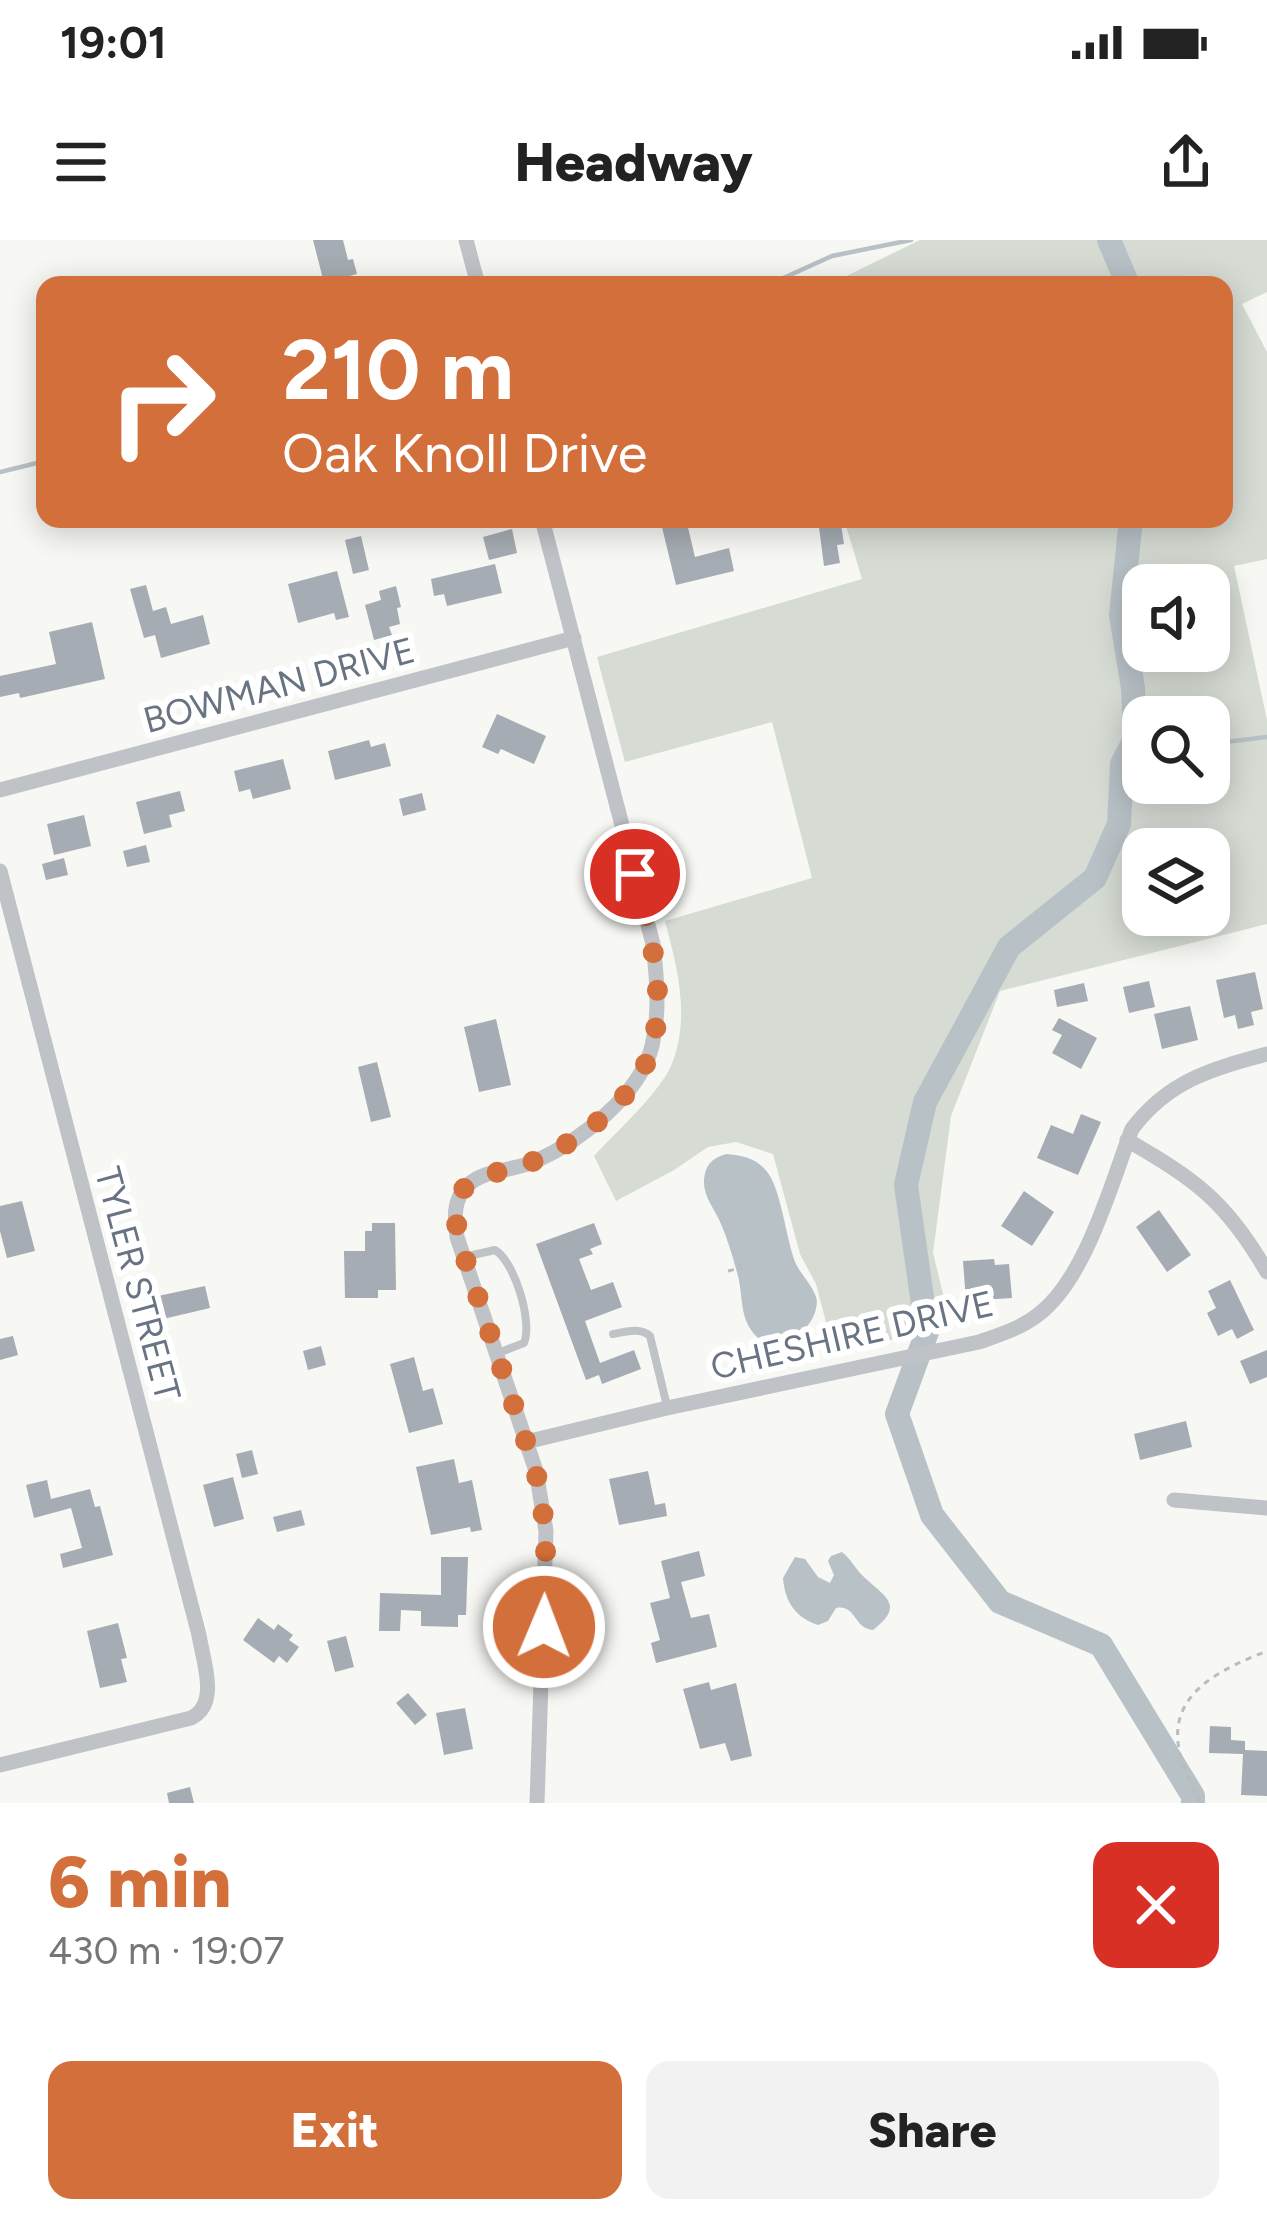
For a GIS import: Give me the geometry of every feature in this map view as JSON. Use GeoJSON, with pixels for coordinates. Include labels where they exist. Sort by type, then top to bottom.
{"type":"FeatureCollection","features":[{"type":"Feature","properties":{"kind":"street"},"geometry":{"type":"LineString","coordinates":[[466,240],[476,276]]}},
{"type":"Feature","properties":{"kind":"street"},"geometry":{"type":"LineString","coordinates":[[537,1803],[546,1531],[536,1472],[464,1257],[455,1213],[466,1186],[487,1172],[508,1171],[538,1160],[584,1132],[631,1088],[651,1049],[658,988],[653,944],[544,528]]}},
{"type":"Feature","properties":{"kind":"street","name":"BOWMAN DRIVE"},"geometry":{"type":"LineString","coordinates":[[0,790],[574,638]]}},
{"type":"Feature","properties":{"kind":"street","name":"TYLER STREET"},"geometry":{"type":"LineString","coordinates":[[0,871],[199,1634],[208,1694],[202,1713],[0,1765]]}},
{"type":"Feature","properties":{"kind":"street","name":"CHESHIRE DRIVE"},"geometry":{"type":"LineString","coordinates":[[526,1442],[1005,1333],[1041,1313],[1065,1286],[1088,1244],[1132,1129],[1146,1110],[1176,1086],[1267,1054]]}},
{"type":"Feature","properties":{"kind":"street"},"geometry":{"type":"LineString","coordinates":[[1127,1140],[1215,1198],[1267,1272]]}},
{"type":"Feature","properties":{"kind":"street"},"geometry":{"type":"LineString","coordinates":[[1174,1500],[1267,1508]]}},
{"type":"Feature","properties":{"kind":"lane"},"geometry":{"type":"LineString","coordinates":[[464,1257],[495,1250],[507,1259],[529,1330],[516,1348],[496,1353]]}},
{"type":"Feature","properties":{"kind":"lane"},"geometry":{"type":"LineString","coordinates":[[613,1334],[632,1331],[650,1336],[667,1408]]}},
{"type":"Feature","properties":{"kind":"path"},"geometry":{"type":"LineString","coordinates":[[728,1271],[741,1268]]}},
{"type":"Feature","properties":{"kind":"path"},"geometry":{"type":"LineString","coordinates":[[1200,1803],[1179,1751],[1177,1724],[1191,1694],[1217,1672],[1267,1652]]}},
{"type":"Feature","properties":{"kind":"shaded area"},"geometry":{"type":"Polygon","coordinates":[[[920,240],[1267,240],[1267,292],[1242,304],[1267,352],[1267,559],[1234,566],[1267,720],[1267,924],[1230,933],[1230,828],[1122,828],[1122,936],[1219,936],[1000,991],[951,1116],[933,1253],[952,1330],[833,1349],[816,1284],[800,1254],[773,1154],[736,1142],[708,1147],[616,1201],[594,1156],[668,1072],[681,1026],[677,973],[665,921],[812,878],[772,722],[625,762],[597,657],[862,579],[847,528],[1233,528],[1233,276],[846,276],[920,240]]]}},
{"type":"Feature","properties":{"kind":"shaded area"},"geometry":{"type":"Polygon","coordinates":[[[726,1154],[750,1159],[768,1173],[795,1262],[816,1297],[809,1323],[791,1337],[758,1338],[747,1323],[731,1252],[704,1186],[708,1166],[726,1154]]]}},
{"type":"Feature","properties":{"kind":"shaded area"},"geometry":{"type":"Polygon","coordinates":[[[842,1552],[888,1601],[889,1613],[873,1630],[843,1608],[836,1608],[828,1621],[810,1622],[797,1613],[786,1594],[783,1578],[795,1557],[805,1559],[818,1577],[830,1583],[834,1575],[828,1561],[842,1552]]]}},
{"type":"Feature","properties":{"kind":"building"},"geometry":{"type":"Polygon","coordinates":[[[313,240],[343,240],[357,274],[322,276],[313,240]]]}},
{"type":"Feature","properties":{"kind":"building"},"geometry":{"type":"Polygon","coordinates":[[[662,528],[688,528],[695,557],[729,548],[734,571],[676,585],[662,528]]]}},
{"type":"Feature","properties":{"kind":"building"},"geometry":{"type":"Polygon","coordinates":[[[819,528],[842,528],[844,544],[837,545],[840,563],[824,566],[819,528]]]}},
{"type":"Feature","properties":{"kind":"building"},"geometry":{"type":"Polygon","coordinates":[[[512,529],[517,553],[489,560],[483,537],[512,529]]]}},
{"type":"Feature","properties":{"kind":"building"},"geometry":{"type":"Polygon","coordinates":[[[361,536],[369,570],[353,574],[345,540],[361,536]]]}},
{"type":"Feature","properties":{"kind":"building"},"geometry":{"type":"Polygon","coordinates":[[[495,564],[502,593],[447,606],[444,594],[434,596],[431,579],[495,564]]]}},
{"type":"Feature","properties":{"kind":"building"},"geometry":{"type":"Polygon","coordinates":[[[337,571],[349,617],[336,620],[334,613],[298,623],[288,584],[337,571]]]}},
{"type":"Feature","properties":{"kind":"building"},"geometry":{"type":"Polygon","coordinates":[[[146,585],[153,611],[166,607],[171,624],[203,615],[210,644],[161,658],[155,635],[144,638],[130,589],[146,585]]]}},
{"type":"Feature","properties":{"kind":"building"},"geometry":{"type":"Polygon","coordinates":[[[396,586],[400,624],[389,627],[392,635],[374,640],[365,605],[381,600],[379,591],[396,586]]]}},
{"type":"Feature","properties":{"kind":"building"},"geometry":{"type":"Polygon","coordinates":[[[92,622],[105,679],[20,698],[19,693],[0,697],[0,676],[56,664],[49,632],[92,622]]]}},
{"type":"Feature","properties":{"kind":"building"},"geometry":{"type":"Polygon","coordinates":[[[497,714],[546,736],[534,764],[501,749],[498,754],[482,747],[497,714]]]}},
{"type":"Feature","properties":{"kind":"building"},"geometry":{"type":"Polygon","coordinates":[[[369,740],[371,747],[385,743],[391,766],[335,780],[328,751],[369,740]]]}},
{"type":"Feature","properties":{"kind":"building"},"geometry":{"type":"Polygon","coordinates":[[[283,759],[291,789],[253,799],[250,789],[239,792],[234,771],[283,759]]]}},
{"type":"Feature","properties":{"kind":"building"},"geometry":{"type":"Polygon","coordinates":[[[180,791],[185,811],[169,815],[172,827],[144,834],[136,802],[180,791]]]}},
{"type":"Feature","properties":{"kind":"building"},"geometry":{"type":"Polygon","coordinates":[[[422,793],[426,810],[403,816],[399,799],[422,793]]]}},
{"type":"Feature","properties":{"kind":"building"},"geometry":{"type":"Polygon","coordinates":[[[84,815],[91,846],[54,855],[47,824],[84,815]]]}},
{"type":"Feature","properties":{"kind":"building"},"geometry":{"type":"Polygon","coordinates":[[[146,845],[150,862],[127,867],[123,851],[146,845]]]}},
{"type":"Feature","properties":{"kind":"building"},"geometry":{"type":"Polygon","coordinates":[[[64,858],[68,875],[46,880],[42,864],[64,858]]]}},
{"type":"Feature","properties":{"kind":"building"},"geometry":{"type":"Polygon","coordinates":[[[1255,972],[1263,1009],[1251,1012],[1254,1025],[1238,1029],[1235,1015],[1224,1018],[1216,980],[1255,972]]]}},
{"type":"Feature","properties":{"kind":"building"},"geometry":{"type":"Polygon","coordinates":[[[1149,981],[1155,1007],[1129,1013],[1123,987],[1149,981]]]}},
{"type":"Feature","properties":{"kind":"building"},"geometry":{"type":"Polygon","coordinates":[[[1084,983],[1088,1001],[1057,1007],[1054,990],[1084,983]]]}},
{"type":"Feature","properties":{"kind":"building"},"geometry":{"type":"Polygon","coordinates":[[[1190,1006],[1198,1040],[1162,1049],[1154,1014],[1190,1006]]]}},
{"type":"Feature","properties":{"kind":"building"},"geometry":{"type":"Polygon","coordinates":[[[1059,1018],[1097,1038],[1081,1069],[1052,1053],[1062,1035],[1052,1030],[1059,1018]]]}},
{"type":"Feature","properties":{"kind":"building"},"geometry":{"type":"Polygon","coordinates":[[[496,1019],[511,1085],[479,1092],[464,1027],[496,1019]]]}},
{"type":"Feature","properties":{"kind":"building"},"geometry":{"type":"Polygon","coordinates":[[[377,1062],[391,1117],[371,1122],[358,1067],[377,1062]]]}},
{"type":"Feature","properties":{"kind":"building"},"geometry":{"type":"Polygon","coordinates":[[[1081,1114],[1101,1122],[1078,1175],[1037,1158],[1051,1125],[1073,1134],[1081,1114]]]}},
{"type":"Feature","properties":{"kind":"building"},"geometry":{"type":"Polygon","coordinates":[[[1024,1191],[1054,1212],[1032,1246],[1001,1226],[1024,1191]]]}},
{"type":"Feature","properties":{"kind":"building"},"geometry":{"type":"Polygon","coordinates":[[[22,1201],[35,1251],[7,1258],[0,1206],[22,1201]]]}},
{"type":"Feature","properties":{"kind":"building"},"geometry":{"type":"Polygon","coordinates":[[[1159,1210],[1191,1255],[1167,1272],[1136,1227],[1159,1210]]]}},
{"type":"Feature","properties":{"kind":"building"},"geometry":{"type":"Polygon","coordinates":[[[372,1223],[395,1223],[396,1290],[378,1290],[378,1298],[345,1298],[344,1251],[365,1251],[365,1231],[372,1231],[372,1223]]]}},
{"type":"Feature","properties":{"kind":"building"},"geometry":{"type":"Polygon","coordinates":[[[594,1223],[602,1244],[579,1259],[591,1290],[613,1282],[622,1307],[585,1321],[600,1363],[634,1350],[641,1369],[602,1384],[599,1375],[586,1380],[536,1244],[594,1223]]]}},
{"type":"Feature","properties":{"kind":"building"},"geometry":{"type":"Polygon","coordinates":[[[994,1259],[995,1265],[1009,1264],[1012,1298],[966,1301],[963,1261],[994,1259]]]}},
{"type":"Feature","properties":{"kind":"building"},"geometry":{"type":"Polygon","coordinates":[[[1230,1280],[1254,1330],[1237,1339],[1232,1329],[1218,1336],[1207,1313],[1216,1308],[1208,1291],[1230,1280]]]}},
{"type":"Feature","properties":{"kind":"building"},"geometry":{"type":"Polygon","coordinates":[[[205,1286],[210,1308],[163,1319],[158,1296],[205,1286]]]}},
{"type":"Feature","properties":{"kind":"building"},"geometry":{"type":"Polygon","coordinates":[[[13,1336],[18,1355],[0,1360],[0,1339],[13,1336]]]}},
{"type":"Feature","properties":{"kind":"building"},"geometry":{"type":"Polygon","coordinates":[[[321,1346],[326,1365],[308,1370],[303,1351],[321,1346]]]}},
{"type":"Feature","properties":{"kind":"building"},"geometry":{"type":"Polygon","coordinates":[[[1267,1350],[1267,1377],[1250,1384],[1240,1361],[1267,1350]]]}},
{"type":"Feature","properties":{"kind":"building"},"geometry":{"type":"Polygon","coordinates":[[[414,1357],[423,1391],[433,1388],[443,1424],[409,1433],[390,1364],[414,1357]]]}},
{"type":"Feature","properties":{"kind":"building"},"geometry":{"type":"Polygon","coordinates":[[[1186,1421],[1192,1447],[1140,1460],[1134,1434],[1186,1421]]]}},
{"type":"Feature","properties":{"kind":"building"},"geometry":{"type":"Polygon","coordinates":[[[252,1450],[258,1474],[242,1478],[236,1454],[252,1450]]]}},
{"type":"Feature","properties":{"kind":"building"},"geometry":{"type":"Polygon","coordinates":[[[454,1459],[459,1483],[472,1480],[482,1530],[471,1532],[470,1527],[431,1535],[416,1467],[454,1459]]]}},
{"type":"Feature","properties":{"kind":"building"},"geometry":{"type":"Polygon","coordinates":[[[648,1471],[655,1505],[665,1503],[667,1516],[619,1525],[609,1479],[648,1471]]]}},
{"type":"Feature","properties":{"kind":"building"},"geometry":{"type":"Polygon","coordinates":[[[233,1477],[244,1519],[214,1527],[203,1485],[233,1477]]]}},
{"type":"Feature","properties":{"kind":"building"},"geometry":{"type":"Polygon","coordinates":[[[47,1480],[51,1499],[90,1489],[95,1507],[100,1506],[113,1555],[63,1568],[60,1554],[82,1548],[71,1508],[34,1518],[26,1485],[47,1480]]]}},
{"type":"Feature","properties":{"kind":"building"},"geometry":{"type":"Polygon","coordinates":[[[301,1510],[305,1525],[277,1532],[273,1517],[301,1510]]]}},
{"type":"Feature","properties":{"kind":"building"},"geometry":{"type":"Polygon","coordinates":[[[699,1551],[705,1576],[681,1582],[691,1618],[709,1614],[717,1647],[656,1663],[651,1643],[660,1640],[650,1603],[670,1598],[661,1561],[699,1551]]]}},
{"type":"Feature","properties":{"kind":"building"},"geometry":{"type":"Polygon","coordinates":[[[441,1557],[468,1557],[466,1615],[458,1615],[458,1627],[421,1626],[421,1611],[401,1610],[400,1631],[379,1631],[380,1593],[441,1595],[441,1557]]]}},
{"type":"Feature","properties":{"kind":"building"},"geometry":{"type":"Polygon","coordinates":[[[258,1618],[274,1630],[278,1624],[293,1635],[289,1640],[299,1647],[287,1663],[279,1656],[274,1663],[243,1640],[258,1618]]]}},
{"type":"Feature","properties":{"kind":"building"},"geometry":{"type":"Polygon","coordinates":[[[118,1623],[127,1658],[121,1659],[127,1682],[100,1688],[87,1631],[118,1623]]]}},
{"type":"Feature","properties":{"kind":"building"},"geometry":{"type":"Polygon","coordinates":[[[346,1636],[354,1667],[335,1672],[327,1641],[346,1636]]]}},
{"type":"Feature","properties":{"kind":"building"},"geometry":{"type":"Polygon","coordinates":[[[709,1682],[711,1690],[736,1683],[752,1756],[731,1761],[725,1743],[700,1749],[683,1689],[709,1682]]]}},
{"type":"Feature","properties":{"kind":"building"},"geometry":{"type":"Polygon","coordinates":[[[408,1693],[427,1715],[415,1725],[396,1703],[408,1693]]]}},
{"type":"Feature","properties":{"kind":"building"},"geometry":{"type":"Polygon","coordinates":[[[465,1708],[473,1749],[444,1755],[436,1713],[465,1708]]]}},
{"type":"Feature","properties":{"kind":"building"},"geometry":{"type":"Polygon","coordinates":[[[1210,1726],[1231,1727],[1231,1740],[1245,1741],[1245,1750],[1267,1751],[1267,1796],[1241,1795],[1243,1754],[1209,1753],[1210,1726]]]}},
{"type":"Feature","properties":{"kind":"building"},"geometry":{"type":"Polygon","coordinates":[[[190,1787],[194,1803],[169,1803],[167,1793],[190,1787]]]}},
{"type":"Feature","properties":{"kind":"waterway"},"geometry":{"type":"LineString","coordinates":[[788,276],[832,256],[911,240]]}},
{"type":"Feature","properties":{"kind":"waterway"},"geometry":{"type":"LineString","coordinates":[[1109,240],[1124,276]]}},
{"type":"Feature","properties":{"kind":"waterway"},"geometry":{"type":"LineString","coordinates":[[0,472],[36,463]]}},
{"type":"Feature","properties":{"kind":"waterway"},"geometry":{"type":"LineString","coordinates":[[1130,528],[1121,615],[1133,688],[1135,739],[1122,764],[1119,824],[1095,878],[1009,947],[925,1102],[906,1185],[927,1332],[897,1414],[932,1515],[1000,1602],[1101,1645],[1193,1803]]}},
{"type":"Feature","properties":{"kind":"waterway"},"geometry":{"type":"LineString","coordinates":[[1230,741],[1267,737]]}},
{"type":"Feature","properties":{"kind":"route"},"geometry":{"type":"LineString","coordinates":[[544,1627],[546,1531],[536,1472],[458,1237],[455,1213],[466,1186],[487,1172],[508,1171],[538,1160],[584,1132],[631,1088],[651,1049],[658,988],[653,944],[635,874]]}}]}
